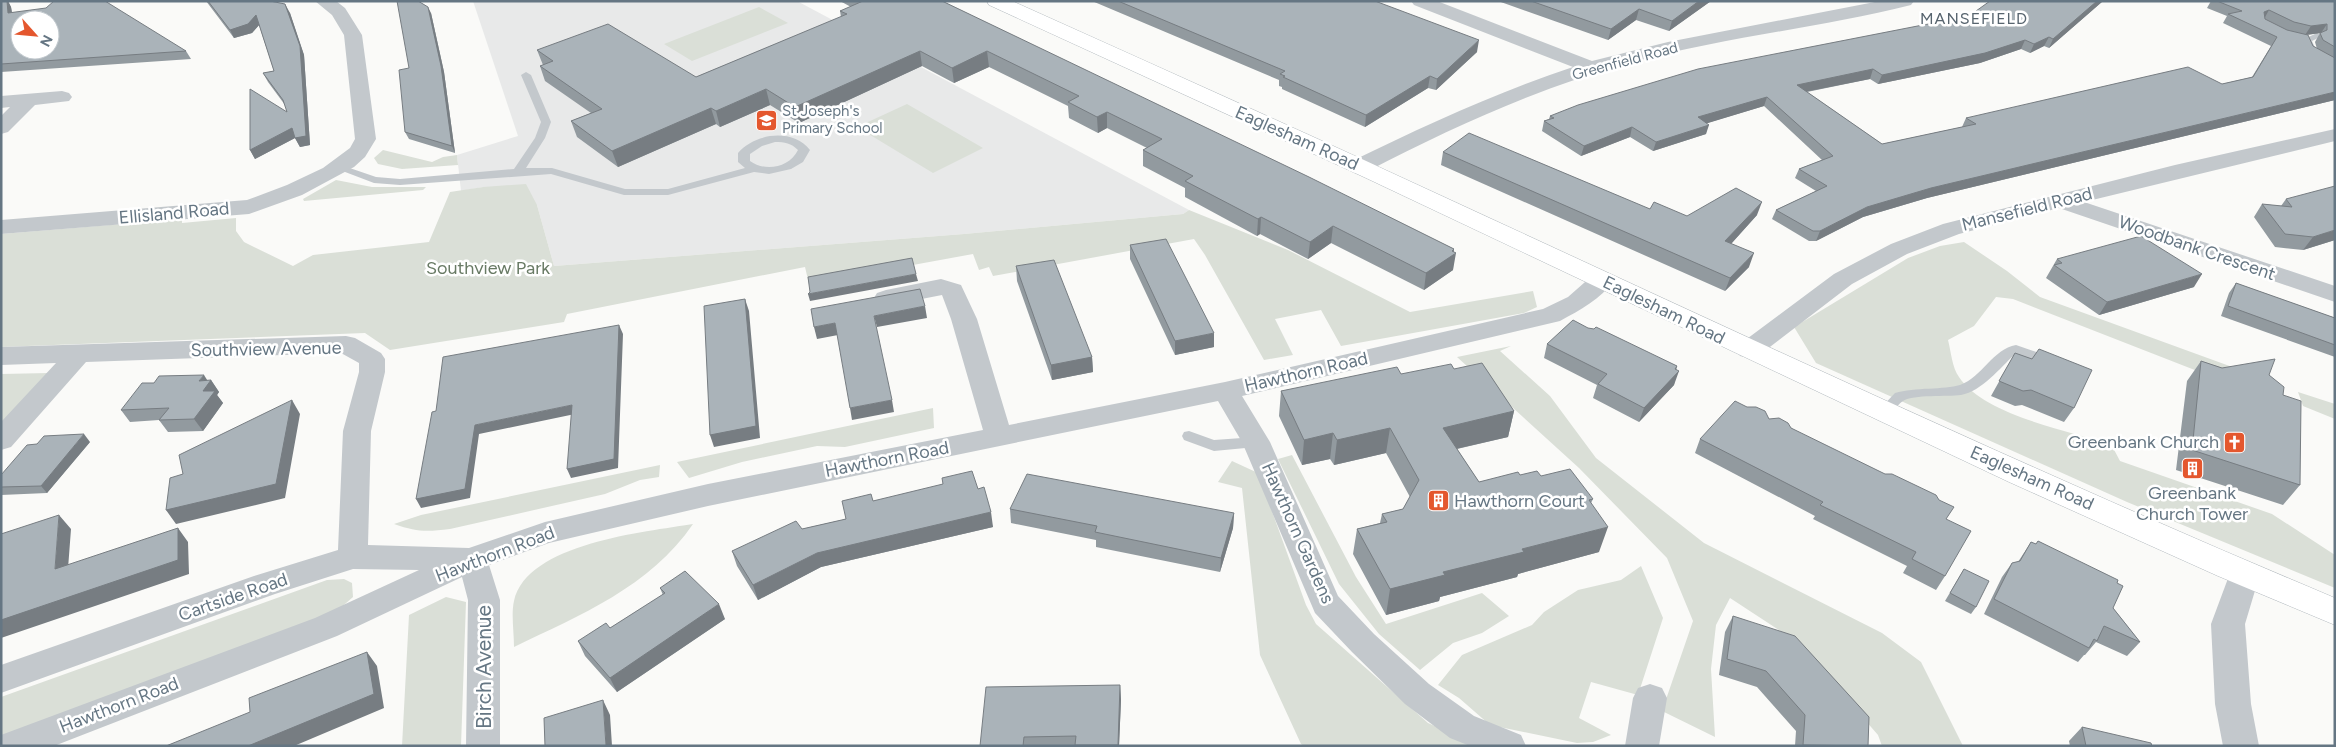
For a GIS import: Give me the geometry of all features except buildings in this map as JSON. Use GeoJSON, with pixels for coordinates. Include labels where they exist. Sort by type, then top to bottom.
{"type":"FeatureCollection","features":[{"type":"Feature","properties":{"kind":"main road","name":"Eaglesham Road"},"geometry":{"type":"LineString","coordinates":[[996,1],[1360,166],[1748,350],[2244,574],[2335,612]]}},
{"type":"Feature","properties":{"kind":"street","name":"Ellisland Road"},"geometry":{"type":"LineString","coordinates":[[1,227],[249,207],[302,187],[338,167],[356,153],[365,141],[366,126],[354,35],[339,12],[324,1]]}},
{"type":"Feature","properties":{"kind":"street"},"geometry":{"type":"LineString","coordinates":[[1420,1],[1567,57],[1590,68]]}},
{"type":"Feature","properties":{"kind":"street"},"geometry":{"type":"LineString","coordinates":[[1835,1],[1855,13]]}},
{"type":"Feature","properties":{"kind":"street","name":"Greenfield Road"},"geometry":{"type":"LineString","coordinates":[[1360,166],[1481,107],[1590,68],[1698,43],[1855,13],[1905,1]]}},
{"type":"Feature","properties":{"kind":"street"},"geometry":{"type":"LineString","coordinates":[[1,102],[62,97]]}},
{"type":"Feature","properties":{"kind":"street"},"geometry":{"type":"LineString","coordinates":[[1,128],[29,100]]}},
{"type":"Feature","properties":{"kind":"street","name":"Mansefield Road"},"geometry":{"type":"LineString","coordinates":[[1748,350],[1843,280],[1899,249],[1951,229],[2335,135]]}},
{"type":"Feature","properties":{"kind":"street","name":"Woodbank Crescent"},"geometry":{"type":"LineString","coordinates":[[2060,201],[2335,294]]}},
{"type":"Feature","properties":{"kind":"street","name":"Hawthorn Road"},"geometry":{"type":"LineString","coordinates":[[13,746],[326,627],[472,559],[545,533],[708,495],[1225,391],[1551,315],[1577,302],[1602,280]]}},
{"type":"Feature","properties":{"kind":"street"},"geometry":{"type":"LineString","coordinates":[[867,301],[941,287],[952,290],[964,319],[999,436]]}},
{"type":"Feature","properties":{"kind":"street","name":"Southview Avenue"},"geometry":{"type":"LineString","coordinates":[[1,356],[346,344],[372,359],[372,372],[357,431],[352,557]]}},
{"type":"Feature","properties":{"kind":"street"},"geometry":{"type":"LineString","coordinates":[[1,440],[78,354]]}},
{"type":"Feature","properties":{"kind":"street","name":"Hawthorn Gardens"},"geometry":{"type":"LineString","coordinates":[[1225,391],[1256,442],[1326,604],[1363,643],[1417,694],[1462,727],[1509,746]]}},
{"type":"Feature","properties":{"kind":"street","name":"Cartside Road"},"geometry":{"type":"LineString","coordinates":[[1,678],[265,585],[352,557],[472,559]]}},
{"type":"Feature","properties":{"kind":"street","name":"Birch Avenue"},"geometry":{"type":"LineString","coordinates":[[472,559],[484,600],[483,746]]}},
{"type":"Feature","properties":{"kind":"street"},"geometry":{"type":"LineString","coordinates":[[2241,746],[2233,704],[2228,624],[2244,574]]}},
{"type":"Feature","properties":{"kind":"street"},"geometry":{"type":"LineString","coordinates":[[1642,746],[1650,698]]}},
{"type":"Feature","properties":{"kind":"lane"},"geometry":{"type":"LineString","coordinates":[[2317,36],[2303,40],[2312,52],[2335,67]]}},
{"type":"Feature","properties":{"kind":"lane"},"geometry":{"type":"LineString","coordinates":[[518,172],[540,138],[546,122],[526,75]]}},
{"type":"Feature","properties":{"kind":"lane"},"geometry":{"type":"LineString","coordinates":[[338,167],[374,180],[400,182],[552,171],[624,192],[668,192],[754,169],[769,170],[787,167],[799,160],[804,150],[799,143],[786,139],[761,142],[754,145],[744,154],[744,162],[754,169]]}},
{"type":"Feature","properties":{"kind":"lane"},"geometry":{"type":"LineString","coordinates":[[1884,412],[1900,396],[1961,390],[1974,384],[2011,350],[2016,349],[2062,366]]}},
{"type":"Feature","properties":{"kind":"lane"},"geometry":{"type":"LineString","coordinates":[[1189,436],[1206,445],[1219,447],[1256,442]]}},
{"type":"Feature","properties":{"kind":"shaded area","name":"St Joseph's Primary School"},"geometry":{"type":"Polygon","coordinates":[[[473,1],[797,1],[1189,210],[1183,214],[964,234],[554,266],[537,205],[483,187],[461,191],[457,155],[518,136],[473,1]]]}},
{"type":"Feature","properties":{"kind":"green space"},"geometry":{"type":"Polygon","coordinates":[[[759,7],[788,23],[692,61],[664,44],[759,7]]]}},
{"type":"Feature","properties":{"kind":"green space"},"geometry":{"type":"Polygon","coordinates":[[[907,104],[983,148],[933,173],[857,127],[907,104]]]}},
{"type":"Feature","properties":{"kind":"green space"},"geometry":{"type":"Polygon","coordinates":[[[383,150],[432,162],[443,157],[457,155],[458,165],[402,169],[378,164],[374,158],[383,150]]]}},
{"type":"Feature","properties":{"kind":"green space"},"geometry":{"type":"Polygon","coordinates":[[[336,180],[372,187],[426,187],[423,190],[304,201],[303,199],[336,180]]]}},
{"type":"Feature","properties":{"kind":"green space","name":"Southview Park"},"geometry":{"type":"Polygon","coordinates":[[[526,184],[537,205],[554,266],[964,234],[1183,214],[1189,210],[1288,250],[1410,312],[1533,291],[1537,307],[1524,313],[1341,346],[1321,310],[1275,319],[1293,355],[1264,360],[1205,255],[1194,239],[993,276],[989,267],[979,270],[973,254],[809,284],[805,267],[567,314],[564,322],[390,350],[365,333],[1,347],[1,234],[182,219],[182,223],[236,218],[236,231],[244,242],[293,266],[313,255],[429,242],[450,192],[483,187],[526,184]]]}},
{"type":"Feature","properties":{"kind":"green space"},"geometry":{"type":"Polygon","coordinates":[[[1964,242],[2007,271],[2040,297],[2246,372],[2205,374],[2013,299],[1996,297],[1974,326],[1948,340],[1957,373],[1971,390],[1987,402],[2028,420],[2111,444],[2120,461],[2272,514],[2335,555],[2335,588],[2127,502],[1816,363],[1794,327],[1908,258],[1940,246],[1964,242]]]}},
{"type":"Feature","properties":{"kind":"green space"},"geometry":{"type":"Polygon","coordinates":[[[1511,346],[1500,351],[1550,396],[1596,458],[1704,543],[1882,633],[1921,662],[1963,746],[1882,746],[1878,735],[1797,642],[1730,598],[1716,625],[1711,669],[1715,737],[1662,711],[1693,621],[1667,558],[1579,468],[1457,357],[1511,346]]]}},
{"type":"Feature","properties":{"kind":"green space"},"geometry":{"type":"Polygon","coordinates":[[[49,373],[1,430],[1,374],[49,373]]]}},
{"type":"Feature","properties":{"kind":"green space"},"geometry":{"type":"Polygon","coordinates":[[[2298,392],[2335,404],[2335,419],[2303,406],[2298,392]]]}},
{"type":"Feature","properties":{"kind":"green space"},"geometry":{"type":"Polygon","coordinates":[[[933,408],[934,428],[845,447],[817,446],[742,462],[689,478],[677,462],[933,408]]]}},
{"type":"Feature","properties":{"kind":"green space"},"geometry":{"type":"Polygon","coordinates":[[[1292,455],[1356,577],[1386,624],[1482,593],[1509,616],[1482,633],[1453,643],[1420,670],[1379,634],[1339,584],[1278,459],[1292,455]]]}},
{"type":"Feature","properties":{"kind":"green space"},"geometry":{"type":"Polygon","coordinates":[[[1232,461],[1258,473],[1306,605],[1316,624],[1428,723],[1479,746],[1304,746],[1301,744],[1260,655],[1242,488],[1218,482],[1232,461]]]}},
{"type":"Feature","properties":{"kind":"green space"},"geometry":{"type":"Polygon","coordinates":[[[660,465],[659,477],[640,480],[605,494],[450,529],[422,531],[394,524],[421,515],[660,465]]]}},
{"type":"Feature","properties":{"kind":"green space"},"geometry":{"type":"Polygon","coordinates":[[[693,524],[676,546],[635,582],[588,611],[514,647],[514,601],[523,581],[541,566],[564,553],[590,544],[647,531],[693,524]]]}},
{"type":"Feature","properties":{"kind":"green space"},"geometry":{"type":"Polygon","coordinates":[[[1641,566],[1663,618],[1638,695],[1591,682],[1579,718],[1611,735],[1593,742],[1577,743],[1490,725],[1459,698],[1438,685],[1462,655],[1532,625],[1544,612],[1578,590],[1621,580],[1641,566]]]}},
{"type":"Feature","properties":{"kind":"green space"},"geometry":{"type":"Polygon","coordinates":[[[344,579],[352,583],[353,597],[337,611],[1,736],[1,697],[327,580],[344,579]]]}},
{"type":"Feature","properties":{"kind":"green space"},"geometry":{"type":"Polygon","coordinates":[[[446,597],[466,602],[461,746],[402,746],[409,615],[446,597]]]}},
{"type":"Feature","properties":{"kind":"place","name":"St Joseph's Primary School"},"geometry":{"type":"Point","coordinates":[766,120]}},
{"type":"Feature","properties":{"kind":"place","name":"Greenbank Church"},"geometry":{"type":"Point","coordinates":[2235,442]}},
{"type":"Feature","properties":{"kind":"place","name":"Greenbank Church Tower"},"geometry":{"type":"Point","coordinates":[2192,468]}},
{"type":"Feature","properties":{"kind":"place","name":"Hawthorn Court"},"geometry":{"type":"Point","coordinates":[1438,501]}},
{"type":"Feature","properties":{"kind":"district","name":"MANSEFIELD"},"geometry":{"type":"Point","coordinates":[1974,18]}}]}
